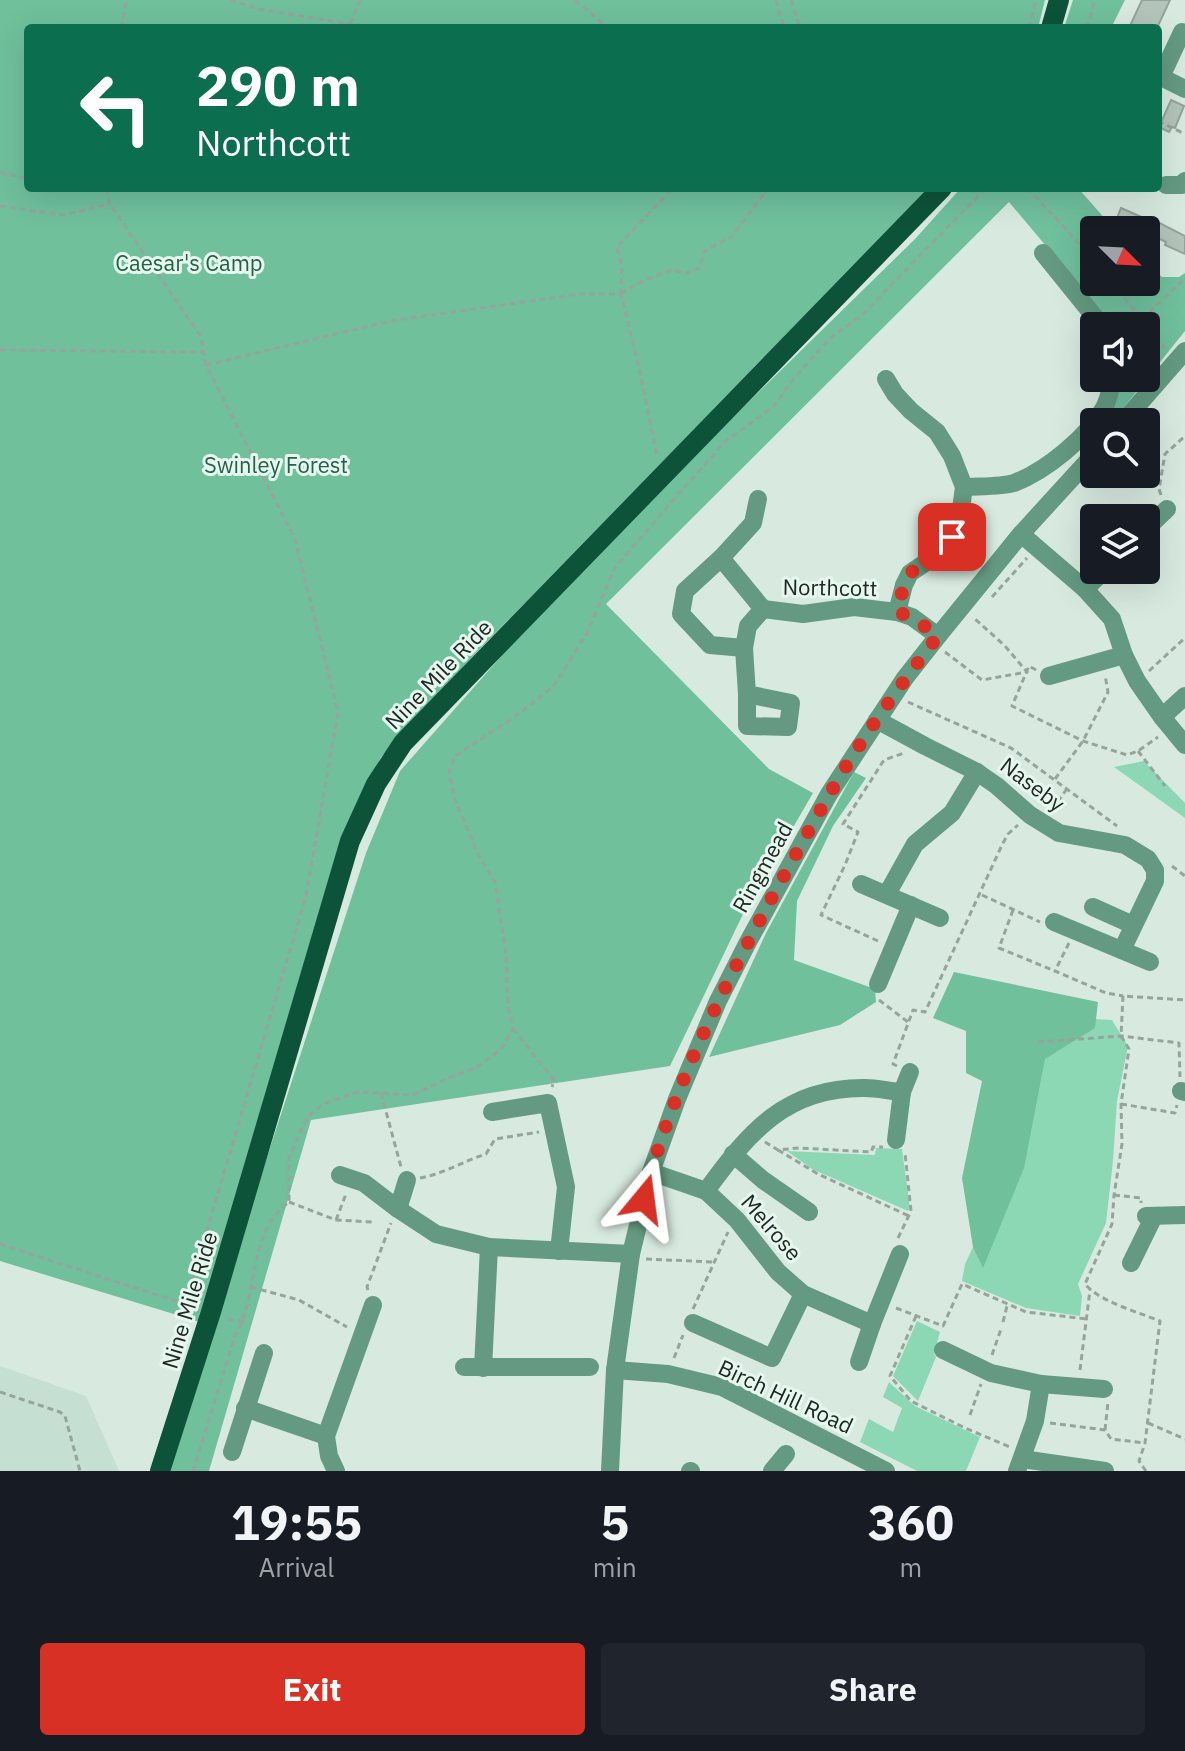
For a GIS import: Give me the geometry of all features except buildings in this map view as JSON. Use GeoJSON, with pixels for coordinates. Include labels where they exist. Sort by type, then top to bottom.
{"type":"FeatureCollection","features":[{"type":"Feature","properties":{"kind":"main road"},"geometry":{"type":"LineString","coordinates":[[1052,24],[1059,0]]}},
{"type":"Feature","properties":{"kind":"main road","name":"Nine Mile Ride"},"geometry":{"type":"LineString","coordinates":[[160,1471],[211,1312],[350,841],[376,784],[403,743],[938,192]]}},
{"type":"Feature","properties":{"kind":"street"},"geometry":{"type":"LineString","coordinates":[[1162,71],[1182,32]]}},
{"type":"Feature","properties":{"kind":"street"},"geometry":{"type":"LineString","coordinates":[[1162,78],[1185,89]]}},
{"type":"Feature","properties":{"kind":"street"},"geometry":{"type":"LineString","coordinates":[[1166,185],[1182,185],[1185,181]]}},
{"type":"Feature","properties":{"kind":"street"},"geometry":{"type":"LineString","coordinates":[[1043,253],[1052,275],[1088,312]]}},
{"type":"Feature","properties":{"kind":"street"},"geometry":{"type":"LineString","coordinates":[[1134,408],[1177,352]]}},
{"type":"Feature","properties":{"kind":"street"},"geometry":{"type":"LineString","coordinates":[[879,406],[891,386],[911,411],[937,432],[952,456],[964,487],[1012,484],[1060,455],[1084,433],[1105,406],[1109,392]]}},
{"type":"Feature","properties":{"kind":"street","name":"Ringmead"},"geometry":{"type":"LineString","coordinates":[[610,1471],[615,1370],[630,1256],[651,1172],[690,1065],[724,989],[829,794],[877,720],[935,639],[1021,534],[1080,469]]}},
{"type":"Feature","properties":{"kind":"street","name":"Northcott"},"geometry":{"type":"LineString","coordinates":[[897,612],[910,573],[937,555],[952,537],[960,516],[964,487]]}},
{"type":"Feature","properties":{"kind":"street"},"geometry":{"type":"LineString","coordinates":[[744,648],[710,645],[681,614],[685,591],[753,523],[758,499]]}},
{"type":"Feature","properties":{"kind":"street"},"geometry":{"type":"LineString","coordinates":[[1160,516],[1167,509]]}},
{"type":"Feature","properties":{"kind":"street"},"geometry":{"type":"LineString","coordinates":[[1021,534],[1085,589],[1112,619],[1137,681],[1185,745]]}},
{"type":"Feature","properties":{"kind":"street","name":"Northcott"},"geometry":{"type":"LineString","coordinates":[[721,558],[763,609],[803,614],[854,607],[897,612],[912,617],[935,639]]}},
{"type":"Feature","properties":{"kind":"street"},"geometry":{"type":"LineString","coordinates":[[1085,589],[1090,584]]}},
{"type":"Feature","properties":{"kind":"street","name":"Northcott"},"geometry":{"type":"LineString","coordinates":[[747,694],[744,648],[748,626],[763,609]]}},
{"type":"Feature","properties":{"kind":"street"},"geometry":{"type":"LineString","coordinates":[[1049,676],[1124,655]]}},
{"type":"Feature","properties":{"kind":"street"},"geometry":{"type":"LineString","coordinates":[[1166,722],[1185,696]]}},
{"type":"Feature","properties":{"kind":"street","name":"Naseby"},"geometry":{"type":"LineString","coordinates":[[877,720],[977,772],[1036,819],[1059,833],[1125,845],[1148,859],[1155,870],[1155,881],[1122,950]]}},
{"type":"Feature","properties":{"kind":"street","name":"Naseby"},"geometry":{"type":"LineString","coordinates":[[887,894],[915,844],[952,813],[977,772]]}},
{"type":"Feature","properties":{"kind":"street"},"geometry":{"type":"LineString","coordinates":[[861,884],[940,918]]}},
{"type":"Feature","properties":{"kind":"street"},"geometry":{"type":"LineString","coordinates":[[878,984],[911,905]]}},
{"type":"Feature","properties":{"kind":"street"},"geometry":{"type":"LineString","coordinates":[[1093,907],[1133,925]]}},
{"type":"Feature","properties":{"kind":"street"},"geometry":{"type":"LineString","coordinates":[[1054,922],[1150,962]]}},
{"type":"Feature","properties":{"kind":"street"},"geometry":{"type":"LineString","coordinates":[[895,1144],[902,1092],[910,1072]]}},
{"type":"Feature","properties":{"kind":"street"},"geometry":{"type":"LineString","coordinates":[[706,1191],[758,1127],[788,1105],[810,1095],[837,1090],[865,1088],[902,1092]]}},
{"type":"Feature","properties":{"kind":"street"},"geometry":{"type":"LineString","coordinates":[[492,1112],[548,1103],[566,1187],[559,1251]]}},
{"type":"Feature","properties":{"kind":"street","name":"Melrose"},"geometry":{"type":"LineString","coordinates":[[733,1154],[763,1180],[809,1212]]}},
{"type":"Feature","properties":{"kind":"street","name":"Melrose"},"geometry":{"type":"LineString","coordinates":[[651,1172],[706,1191],[735,1218],[778,1272],[803,1294],[872,1324]]}},
{"type":"Feature","properties":{"kind":"street"},"geometry":{"type":"LineString","coordinates":[[346,1177],[364,1183],[436,1234],[489,1247],[630,1256]]}},
{"type":"Feature","properties":{"kind":"street"},"geometry":{"type":"LineString","coordinates":[[398,1209],[407,1180]]}},
{"type":"Feature","properties":{"kind":"street"},"geometry":{"type":"LineString","coordinates":[[1131,1263],[1150,1216],[1185,1215]]}},
{"type":"Feature","properties":{"kind":"street"},"geometry":{"type":"LineString","coordinates":[[489,1247],[473,1368],[590,1367]]}},
{"type":"Feature","properties":{"kind":"street"},"geometry":{"type":"LineString","coordinates":[[859,1362],[900,1254]]}},
{"type":"Feature","properties":{"kind":"street","name":"Melrose"},"geometry":{"type":"LineString","coordinates":[[690,1322],[779,1361],[803,1294]]}},
{"type":"Feature","properties":{"kind":"street"},"geometry":{"type":"LineString","coordinates":[[336,1471],[329,1456],[326,1436],[373,1305]]}},
{"type":"Feature","properties":{"kind":"street"},"geometry":{"type":"LineString","coordinates":[[943,1350],[991,1373],[1041,1384],[1104,1389]]}},
{"type":"Feature","properties":{"kind":"street"},"geometry":{"type":"LineString","coordinates":[[232,1452],[264,1353]]}},
{"type":"Feature","properties":{"kind":"street","name":"Birch Hill Road"},"geometry":{"type":"LineString","coordinates":[[615,1370],[668,1374],[722,1387],[859,1465],[886,1471]]}},
{"type":"Feature","properties":{"kind":"street"},"geometry":{"type":"LineString","coordinates":[[1041,1384],[1035,1421],[1021,1461],[1105,1471]]}},
{"type":"Feature","properties":{"kind":"street"},"geometry":{"type":"LineString","coordinates":[[245,1408],[326,1436]]}},
{"type":"Feature","properties":{"kind":"street"},"geometry":{"type":"LineString","coordinates":[[772,1471],[786,1454]]}},
{"type":"Feature","properties":{"kind":"path"},"geometry":{"type":"LineString","coordinates":[[123,24],[126,0]]}},
{"type":"Feature","properties":{"kind":"path"},"geometry":{"type":"LineString","coordinates":[[230,0],[259,9],[350,24],[360,0]]}},
{"type":"Feature","properties":{"kind":"path"},"geometry":{"type":"LineString","coordinates":[[575,0],[603,24]]}},
{"type":"Feature","properties":{"kind":"path"},"geometry":{"type":"LineString","coordinates":[[776,0],[783,24]]}},
{"type":"Feature","properties":{"kind":"path"},"geometry":{"type":"LineString","coordinates":[[791,0],[799,24]]}},
{"type":"Feature","properties":{"kind":"path"},"geometry":{"type":"LineString","coordinates":[[1030,24],[1036,0]]}},
{"type":"Feature","properties":{"kind":"path"},"geometry":{"type":"LineString","coordinates":[[1088,24],[1095,0]]}},
{"type":"Feature","properties":{"kind":"path"},"geometry":{"type":"LineString","coordinates":[[1162,123],[1185,134]]}},
{"type":"Feature","properties":{"kind":"path"},"geometry":{"type":"LineString","coordinates":[[0,172],[24,178]]}},
{"type":"Feature","properties":{"kind":"path"},"geometry":{"type":"LineString","coordinates":[[0,1244],[185,1304],[306,896],[338,712],[295,539],[206,365],[201,337],[110,204],[107,192]]}},
{"type":"Feature","properties":{"kind":"path"},"geometry":{"type":"LineString","coordinates":[[655,485],[658,458],[621,294],[622,267],[617,247],[669,192]]}},
{"type":"Feature","properties":{"kind":"path"},"geometry":{"type":"LineString","coordinates":[[206,365],[390,321],[580,294],[621,294],[636,284],[671,270],[686,273],[699,268],[704,252],[732,236],[765,192]]}},
{"type":"Feature","properties":{"kind":"path"},"geometry":{"type":"LineString","coordinates":[[548,1103],[554,1080],[513,1029],[495,882],[478,854],[454,797],[449,771],[455,756],[553,687],[587,633],[614,569],[675,498],[726,441],[774,406],[829,339],[861,316],[982,192]]}},
{"type":"Feature","properties":{"kind":"path"},"geometry":{"type":"LineString","coordinates":[[1032,192],[1080,243]]}},
{"type":"Feature","properties":{"kind":"path"},"geometry":{"type":"LineString","coordinates":[[0,206],[64,215],[110,204]]}},
{"type":"Feature","properties":{"kind":"path"},"geometry":{"type":"LineString","coordinates":[[1149,312],[1185,278]]}},
{"type":"Feature","properties":{"kind":"path"},"geometry":{"type":"LineString","coordinates":[[1123,296],[1136,312]]}},
{"type":"Feature","properties":{"kind":"path"},"geometry":{"type":"LineString","coordinates":[[1160,336],[1177,352]]}},
{"type":"Feature","properties":{"kind":"path"},"geometry":{"type":"LineString","coordinates":[[0,350],[204,352]]}},
{"type":"Feature","properties":{"kind":"path"},"geometry":{"type":"LineString","coordinates":[[1167,509],[1159,489],[1165,454],[1185,436]]}},
{"type":"Feature","properties":{"kind":"path"},"geometry":{"type":"LineString","coordinates":[[974,618],[1005,646],[1027,672]]}},
{"type":"Feature","properties":{"kind":"path"},"geometry":{"type":"LineString","coordinates":[[1137,681],[1185,638]]}},
{"type":"Feature","properties":{"kind":"path"},"geometry":{"type":"LineString","coordinates":[[935,639],[982,680],[1027,672]]}},
{"type":"Feature","properties":{"kind":"path"},"geometry":{"type":"LineString","coordinates":[[1055,779],[1083,741],[1108,692],[1102,661]]}},
{"type":"Feature","properties":{"kind":"path"},"geometry":{"type":"LineString","coordinates":[[1049,676],[1029,666],[1012,706],[1083,741],[1127,755],[1138,751],[1166,722]]}},
{"type":"Feature","properties":{"kind":"path"},"geometry":{"type":"LineString","coordinates":[[894,696],[1011,748],[1116,825]]}},
{"type":"Feature","properties":{"kind":"path"},"geometry":{"type":"LineString","coordinates":[[892,948],[821,915],[858,832],[843,824],[884,760],[925,746]]}},
{"type":"Feature","properties":{"kind":"path"},"geometry":{"type":"LineString","coordinates":[[1138,751],[1165,786]]}},
{"type":"Feature","properties":{"kind":"path"},"geometry":{"type":"LineString","coordinates":[[910,1072],[893,1064],[908,1022],[913,1010],[925,1012],[1008,834],[1036,819],[1067,788]]}},
{"type":"Feature","properties":{"kind":"path"},"geometry":{"type":"LineString","coordinates":[[1164,861],[1185,876]]}},
{"type":"Feature","properties":{"kind":"path"},"geometry":{"type":"LineString","coordinates":[[980,894],[1049,926],[1054,922]]}},
{"type":"Feature","properties":{"kind":"path"},"geometry":{"type":"LineString","coordinates":[[1013,910],[999,948],[1106,993],[1123,996]]}},
{"type":"Feature","properties":{"kind":"path"},"geometry":{"type":"LineString","coordinates":[[1055,971],[1075,931]]}},
{"type":"Feature","properties":{"kind":"path"},"geometry":{"type":"LineString","coordinates":[[878,984],[879,1000],[908,1022]]}},
{"type":"Feature","properties":{"kind":"path"},"geometry":{"type":"LineString","coordinates":[[289,1202],[289,1158],[307,1117],[323,1104],[358,1092],[413,1095],[476,1068],[501,1049],[513,1029]]}},
{"type":"Feature","properties":{"kind":"path"},"geometry":{"type":"LineString","coordinates":[[1038,1042],[1121,1036],[1179,1043],[1183,1092],[1175,1113],[1121,1104]]}},
{"type":"Feature","properties":{"kind":"path"},"geometry":{"type":"LineString","coordinates":[[381,1093],[407,1180],[436,1175],[486,1154],[495,1139],[554,1129]]}},
{"type":"Feature","properties":{"kind":"path"},"geometry":{"type":"LineString","coordinates":[[762,1141],[818,1174],[909,1216]]}},
{"type":"Feature","properties":{"kind":"path"},"geometry":{"type":"LineString","coordinates":[[778,1150],[799,1148],[871,1152],[873,1147],[895,1144],[911,1211],[895,1245],[900,1254]]}},
{"type":"Feature","properties":{"kind":"path"},"geometry":{"type":"LineString","coordinates":[[336,1220],[346,1177]]}},
{"type":"Feature","properties":{"kind":"path"},"geometry":{"type":"LineString","coordinates":[[1114,1195],[1141,1198],[1141,1211],[1150,1216]]}},
{"type":"Feature","properties":{"kind":"path"},"geometry":{"type":"LineString","coordinates":[[289,1202],[336,1220],[372,1222]]}},
{"type":"Feature","properties":{"kind":"path"},"geometry":{"type":"LineString","coordinates":[[193,1471],[235,1336],[244,1322],[252,1277],[265,1234],[276,1212],[289,1202]]}},
{"type":"Feature","properties":{"kind":"path"},"geometry":{"type":"LineString","coordinates":[[373,1305],[367,1287],[389,1225],[398,1209]]}},
{"type":"Feature","properties":{"kind":"path"},"geometry":{"type":"LineString","coordinates":[[668,1374],[713,1262],[735,1218]]}},
{"type":"Feature","properties":{"kind":"path"},"geometry":{"type":"LineString","coordinates":[[630,1256],[713,1262]]}},
{"type":"Feature","properties":{"kind":"path"},"geometry":{"type":"LineString","coordinates":[[881,1302],[943,1326],[962,1284],[1026,1312],[1087,1319]]}},
{"type":"Feature","properties":{"kind":"path"},"geometry":{"type":"LineString","coordinates":[[251,1287],[299,1300],[363,1333]]}},
{"type":"Feature","properties":{"kind":"path"},"geometry":{"type":"LineString","coordinates":[[1078,1386],[1090,1290]]}},
{"type":"Feature","properties":{"kind":"path"},"geometry":{"type":"LineString","coordinates":[[1003,1322],[1007,1304]]}},
{"type":"Feature","properties":{"kind":"path"},"geometry":{"type":"LineString","coordinates":[[916,1316],[890,1376],[911,1401],[1021,1461]]}},
{"type":"Feature","properties":{"kind":"path"},"geometry":{"type":"LineString","coordinates":[[1104,1389],[1109,1390],[1105,1430],[1111,1439],[1145,1443]]}},
{"type":"Feature","properties":{"kind":"path"},"geometry":{"type":"LineString","coordinates":[[0,1392],[65,1416],[80,1471]]}},
{"type":"Feature","properties":{"kind":"path"},"geometry":{"type":"LineString","coordinates":[[965,1428],[968,1421]]}},
{"type":"Feature","properties":{"kind":"path"},"geometry":{"type":"LineString","coordinates":[[1035,1421],[1105,1430]]}},
{"type":"Feature","properties":{"kind":"path"},"geometry":{"type":"LineString","coordinates":[[1147,1422],[1185,1439]]}},
{"type":"Feature","properties":{"kind":"shaded area"},"geometry":{"type":"Polygon","coordinates":[[[0,1366],[86,1396],[119,1471],[0,1471],[0,1366]]]}},
{"type":"Feature","properties":{"kind":"green space","name":"Swinley Forest"},"geometry":{"type":"Polygon","coordinates":[[[0,0],[1045,0],[1039,24],[24,24],[24,192],[925,192],[475,654],[381,757],[353,813],[200,1322],[0,1261],[0,0]]]}},
{"type":"Feature","properties":{"kind":"green space"},"geometry":{"type":"Polygon","coordinates":[[[1073,0],[1125,0],[1113,24],[1065,24],[1073,0]]]}},
{"type":"Feature","properties":{"kind":"green space"},"geometry":{"type":"Polygon","coordinates":[[[957,192],[1082,192],[1103,216],[1080,216],[1080,286],[1009,202],[606,604],[769,769],[813,793],[744,912],[670,1066],[311,1120],[209,1471],[165,1471],[366,853],[400,771],[580,567],[915,239],[957,192]]]}},
{"type":"Feature","properties":{"kind":"green space"},"geometry":{"type":"Polygon","coordinates":[[[1185,273],[1185,331],[1160,362],[1160,312],[1101,312],[1088,296],[1160,296],[1160,275],[1179,277],[1185,273]]]}},
{"type":"Feature","properties":{"kind":"green space"},"geometry":{"type":"Polygon","coordinates":[[[1116,392],[1136,392],[1123,408],[1111,408],[1116,392]]]}},
{"type":"Feature","properties":{"kind":"green space"},"geometry":{"type":"Polygon","coordinates":[[[1144,761],[1185,803],[1185,818],[1114,767],[1144,761]]]}},
{"type":"Feature","properties":{"kind":"green space"},"geometry":{"type":"Polygon","coordinates":[[[854,772],[866,778],[833,826],[797,901],[794,960],[875,989],[876,1002],[840,1025],[709,1057],[766,933],[854,772]]]}},
{"type":"Feature","properties":{"kind":"green space"},"geometry":{"type":"Polygon","coordinates":[[[954,972],[1098,1002],[1095,1028],[1045,1059],[1024,1168],[983,1268],[973,1247],[962,1178],[982,1081],[966,1073],[966,1031],[933,1018],[954,972]]]}},
{"type":"Feature","properties":{"kind":"green space"},"geometry":{"type":"Polygon","coordinates":[[[1029,1015],[1112,1020],[1128,1046],[1117,1101],[1106,1223],[1078,1284],[1082,1296],[1080,1316],[1026,1308],[962,1281],[1029,1015]]]}},
{"type":"Feature","properties":{"kind":"green space"},"geometry":{"type":"Polygon","coordinates":[[[876,1148],[902,1149],[908,1211],[812,1169],[787,1151],[875,1155],[876,1148]]]}},
{"type":"Feature","properties":{"kind":"green space"},"geometry":{"type":"Polygon","coordinates":[[[917,1321],[940,1332],[934,1354],[936,1357],[918,1401],[893,1376],[917,1321]]]}},
{"type":"Feature","properties":{"kind":"green space"},"geometry":{"type":"Polygon","coordinates":[[[889,1382],[915,1406],[980,1437],[966,1471],[917,1471],[860,1442],[869,1419],[893,1432],[902,1408],[883,1397],[889,1382]]]}},
{"type":"Feature","properties":{"kind":"route"},"geometry":{"type":"LineString","coordinates":[[644,1199],[690,1065],[748,942],[829,794],[905,678],[938,636],[912,617],[897,612],[910,573],[937,555],[952,537]]}},
{"type":"Feature","properties":{"kind":"park label","name":"Caesar's Camp"},"geometry":{"type":"Point","coordinates":[189,262]}}]}
